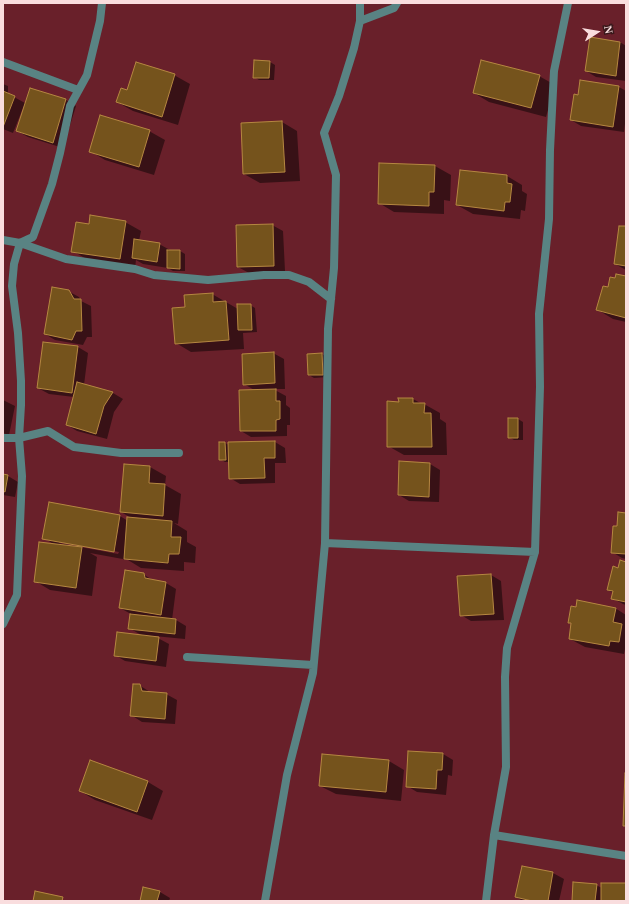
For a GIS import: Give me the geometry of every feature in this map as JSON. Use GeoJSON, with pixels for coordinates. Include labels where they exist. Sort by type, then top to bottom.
{"type":"FeatureCollection","features":[{"type":"Feature","properties":{"kind":"street"},"geometry":{"type":"LineString","coordinates":[[3,624],[17,595],[22,476],[19,438],[22,405],[21,381],[18,333],[12,286],[14,264],[20,243],[33,237],[52,184],[70,106],[87,75],[100,21],[102,3]]}},
{"type":"Feature","properties":{"kind":"street"},"geometry":{"type":"LineString","coordinates":[[265,901],[287,775],[313,673],[325,543],[328,329],[334,268],[336,175],[324,132],[339,96],[354,48],[360,21],[360,3]]}},
{"type":"Feature","properties":{"kind":"street"},"geometry":{"type":"LineString","coordinates":[[360,21],[394,8],[397,3]]}},
{"type":"Feature","properties":{"kind":"street"},"geometry":{"type":"LineString","coordinates":[[486,901],[494,835],[506,767],[505,677],[507,648],[535,552],[540,387],[539,314],[549,219],[550,150],[554,71],[568,3]]}},
{"type":"Feature","properties":{"kind":"street"},"geometry":{"type":"LineString","coordinates":[[3,62],[78,90]]}},
{"type":"Feature","properties":{"kind":"street"},"geometry":{"type":"LineString","coordinates":[[3,240],[20,243],[66,259],[135,268],[154,275],[208,280],[264,275],[289,275],[309,282],[331,299]]}},
{"type":"Feature","properties":{"kind":"street"},"geometry":{"type":"LineString","coordinates":[[3,438],[19,438],[48,431],[74,447],[121,453],[179,452]]}},
{"type":"Feature","properties":{"kind":"street"},"geometry":{"type":"LineString","coordinates":[[325,543],[535,552]]}},
{"type":"Feature","properties":{"kind":"street"},"geometry":{"type":"LineString","coordinates":[[187,657],[313,665]]}},
{"type":"Feature","properties":{"kind":"street"},"geometry":{"type":"LineString","coordinates":[[494,835],[626,856]]}},
{"type":"Feature","properties":{"kind":"building"},"geometry":{"type":"Polygon","coordinates":[[[590,37],[620,42],[616,76],[585,71],[590,37]]]}},
{"type":"Feature","properties":{"kind":"building"},"geometry":{"type":"Polygon","coordinates":[[[254,60],[270,61],[269,78],[253,78],[254,60]]]}},
{"type":"Feature","properties":{"kind":"building"},"geometry":{"type":"Polygon","coordinates":[[[481,60],[540,75],[531,108],[473,93],[481,60]]]}},
{"type":"Feature","properties":{"kind":"building"},"geometry":{"type":"Polygon","coordinates":[[[136,62],[175,74],[162,117],[116,102],[121,88],[127,90],[136,62]]]}},
{"type":"Feature","properties":{"kind":"building"},"geometry":{"type":"Polygon","coordinates":[[[580,80],[619,86],[613,127],[570,120],[574,94],[578,95],[580,80]]]}},
{"type":"Feature","properties":{"kind":"building"},"geometry":{"type":"Polygon","coordinates":[[[30,88],[66,99],[53,143],[16,131],[30,88]]]}},
{"type":"Feature","properties":{"kind":"building"},"geometry":{"type":"Polygon","coordinates":[[[3,91],[15,96],[3,127],[3,91]]]}},
{"type":"Feature","properties":{"kind":"building"},"geometry":{"type":"Polygon","coordinates":[[[100,115],[150,130],[139,167],[89,152],[100,115]]]}},
{"type":"Feature","properties":{"kind":"building"},"geometry":{"type":"Polygon","coordinates":[[[282,121],[285,172],[243,174],[241,123],[282,121]]]}},
{"type":"Feature","properties":{"kind":"building"},"geometry":{"type":"Polygon","coordinates":[[[379,163],[435,165],[434,192],[429,192],[429,206],[378,204],[379,163]]]}},
{"type":"Feature","properties":{"kind":"building"},"geometry":{"type":"Polygon","coordinates":[[[460,170],[507,175],[507,183],[512,184],[510,202],[505,202],[504,211],[456,205],[460,170]]]}},
{"type":"Feature","properties":{"kind":"building"},"geometry":{"type":"Polygon","coordinates":[[[90,215],[126,221],[120,259],[71,252],[76,222],[89,224],[90,215]]]}},
{"type":"Feature","properties":{"kind":"building"},"geometry":{"type":"Polygon","coordinates":[[[273,224],[274,266],[237,267],[236,225],[273,224]]]}},
{"type":"Feature","properties":{"kind":"building"},"geometry":{"type":"Polygon","coordinates":[[[619,226],[626,226],[626,266],[614,264],[619,226]]]}},
{"type":"Feature","properties":{"kind":"building"},"geometry":{"type":"Polygon","coordinates":[[[134,239],[160,243],[157,262],[132,258],[134,239]]]}},
{"type":"Feature","properties":{"kind":"building"},"geometry":{"type":"Polygon","coordinates":[[[167,250],[180,250],[180,269],[167,268],[167,250]]]}},
{"type":"Feature","properties":{"kind":"building"},"geometry":{"type":"Polygon","coordinates":[[[616,274],[626,276],[626,318],[596,310],[603,286],[608,287],[610,277],[615,278],[616,274]]]}},
{"type":"Feature","properties":{"kind":"building"},"geometry":{"type":"Polygon","coordinates":[[[52,287],[69,290],[74,299],[81,299],[82,331],[76,331],[72,340],[44,334],[52,287]]]}},
{"type":"Feature","properties":{"kind":"building"},"geometry":{"type":"Polygon","coordinates":[[[213,293],[213,302],[226,301],[229,340],[175,344],[172,308],[185,307],[184,295],[213,293]]]}},
{"type":"Feature","properties":{"kind":"building"},"geometry":{"type":"Polygon","coordinates":[[[237,304],[251,304],[252,330],[238,330],[237,304]]]}},
{"type":"Feature","properties":{"kind":"building"},"geometry":{"type":"Polygon","coordinates":[[[43,342],[78,346],[72,393],[37,388],[43,342]]]}},
{"type":"Feature","properties":{"kind":"building"},"geometry":{"type":"Polygon","coordinates":[[[274,352],[275,383],[243,385],[242,354],[274,352]]]}},
{"type":"Feature","properties":{"kind":"building"},"geometry":{"type":"Polygon","coordinates":[[[322,353],[323,375],[308,375],[307,354],[322,353]]]}},
{"type":"Feature","properties":{"kind":"building"},"geometry":{"type":"Polygon","coordinates":[[[77,382],[113,392],[104,406],[96,434],[66,425],[77,382]]]}},
{"type":"Feature","properties":{"kind":"building"},"geometry":{"type":"Polygon","coordinates":[[[276,389],[276,401],[280,401],[280,419],[276,420],[276,431],[240,431],[239,390],[276,389]]]}},
{"type":"Feature","properties":{"kind":"building"},"geometry":{"type":"Polygon","coordinates":[[[398,398],[413,398],[413,403],[425,403],[424,413],[431,413],[432,447],[387,447],[387,401],[399,402],[398,398]]]}},
{"type":"Feature","properties":{"kind":"building"},"geometry":{"type":"Polygon","coordinates":[[[508,418],[518,418],[518,438],[508,438],[508,418]]]}},
{"type":"Feature","properties":{"kind":"building"},"geometry":{"type":"Polygon","coordinates":[[[275,441],[275,458],[264,458],[265,478],[229,479],[228,442],[275,441]]]}},
{"type":"Feature","properties":{"kind":"building"},"geometry":{"type":"Polygon","coordinates":[[[219,442],[225,442],[226,460],[219,460],[219,442]]]}},
{"type":"Feature","properties":{"kind":"building"},"geometry":{"type":"Polygon","coordinates":[[[399,461],[430,463],[429,497],[398,495],[399,461]]]}},
{"type":"Feature","properties":{"kind":"building"},"geometry":{"type":"Polygon","coordinates":[[[124,464],[150,466],[149,483],[165,484],[163,516],[120,512],[124,464]]]}},
{"type":"Feature","properties":{"kind":"building"},"geometry":{"type":"Polygon","coordinates":[[[3,474],[8,475],[5,492],[3,491],[3,474]]]}},
{"type":"Feature","properties":{"kind":"building"},"geometry":{"type":"Polygon","coordinates":[[[49,502],[120,515],[114,552],[42,539],[49,502]]]}},
{"type":"Feature","properties":{"kind":"building"},"geometry":{"type":"Polygon","coordinates":[[[618,512],[626,513],[626,554],[611,553],[613,526],[617,526],[618,512]]]}},
{"type":"Feature","properties":{"kind":"building"},"geometry":{"type":"Polygon","coordinates":[[[127,517],[172,521],[171,537],[181,537],[179,554],[169,554],[168,563],[124,559],[127,517]]]}},
{"type":"Feature","properties":{"kind":"building"},"geometry":{"type":"Polygon","coordinates":[[[39,542],[82,547],[76,588],[34,582],[39,542]]]}},
{"type":"Feature","properties":{"kind":"building"},"geometry":{"type":"Polygon","coordinates":[[[620,560],[626,562],[626,602],[611,599],[613,591],[607,590],[613,566],[618,568],[620,560]]]}},
{"type":"Feature","properties":{"kind":"building"},"geometry":{"type":"Polygon","coordinates":[[[125,570],[144,573],[145,578],[166,582],[161,615],[119,608],[125,570]]]}},
{"type":"Feature","properties":{"kind":"building"},"geometry":{"type":"Polygon","coordinates":[[[491,574],[494,614],[460,616],[457,576],[491,574]]]}},
{"type":"Feature","properties":{"kind":"building"},"geometry":{"type":"Polygon","coordinates":[[[577,600],[616,608],[613,622],[622,624],[619,642],[610,641],[609,646],[569,639],[571,623],[568,623],[571,606],[576,607],[577,600]]]}},
{"type":"Feature","properties":{"kind":"building"},"geometry":{"type":"Polygon","coordinates":[[[130,614],[176,619],[175,634],[128,629],[130,614]]]}},
{"type":"Feature","properties":{"kind":"building"},"geometry":{"type":"Polygon","coordinates":[[[117,632],[159,637],[156,661],[114,656],[117,632]]]}},
{"type":"Feature","properties":{"kind":"building"},"geometry":{"type":"Polygon","coordinates":[[[133,684],[140,684],[142,691],[167,693],[165,719],[130,716],[133,684]]]}},
{"type":"Feature","properties":{"kind":"building"},"geometry":{"type":"Polygon","coordinates":[[[408,751],[443,753],[442,770],[437,770],[436,789],[406,787],[408,751]]]}},
{"type":"Feature","properties":{"kind":"building"},"geometry":{"type":"Polygon","coordinates":[[[322,754],[389,760],[386,792],[319,786],[322,754]]]}},
{"type":"Feature","properties":{"kind":"building"},"geometry":{"type":"Polygon","coordinates":[[[90,760],[148,781],[137,812],[79,791],[90,760]]]}},
{"type":"Feature","properties":{"kind":"building"},"geometry":{"type":"Polygon","coordinates":[[[625,773],[626,826],[623,826],[625,773]]]}},
{"type":"Feature","properties":{"kind":"building"},"geometry":{"type":"Polygon","coordinates":[[[522,866],[553,872],[548,901],[532,901],[515,897],[522,866]]]}},
{"type":"Feature","properties":{"kind":"building"},"geometry":{"type":"Polygon","coordinates":[[[573,882],[597,884],[595,901],[572,901],[573,882]]]}},
{"type":"Feature","properties":{"kind":"building"},"geometry":{"type":"Polygon","coordinates":[[[601,883],[626,883],[626,901],[601,901],[601,883]]]}},
{"type":"Feature","properties":{"kind":"building"},"geometry":{"type":"Polygon","coordinates":[[[143,887],[160,891],[157,901],[140,901],[143,887]]]}},
{"type":"Feature","properties":{"kind":"building"},"geometry":{"type":"Polygon","coordinates":[[[35,891],[63,897],[62,901],[33,901],[35,891]]]}}]}
